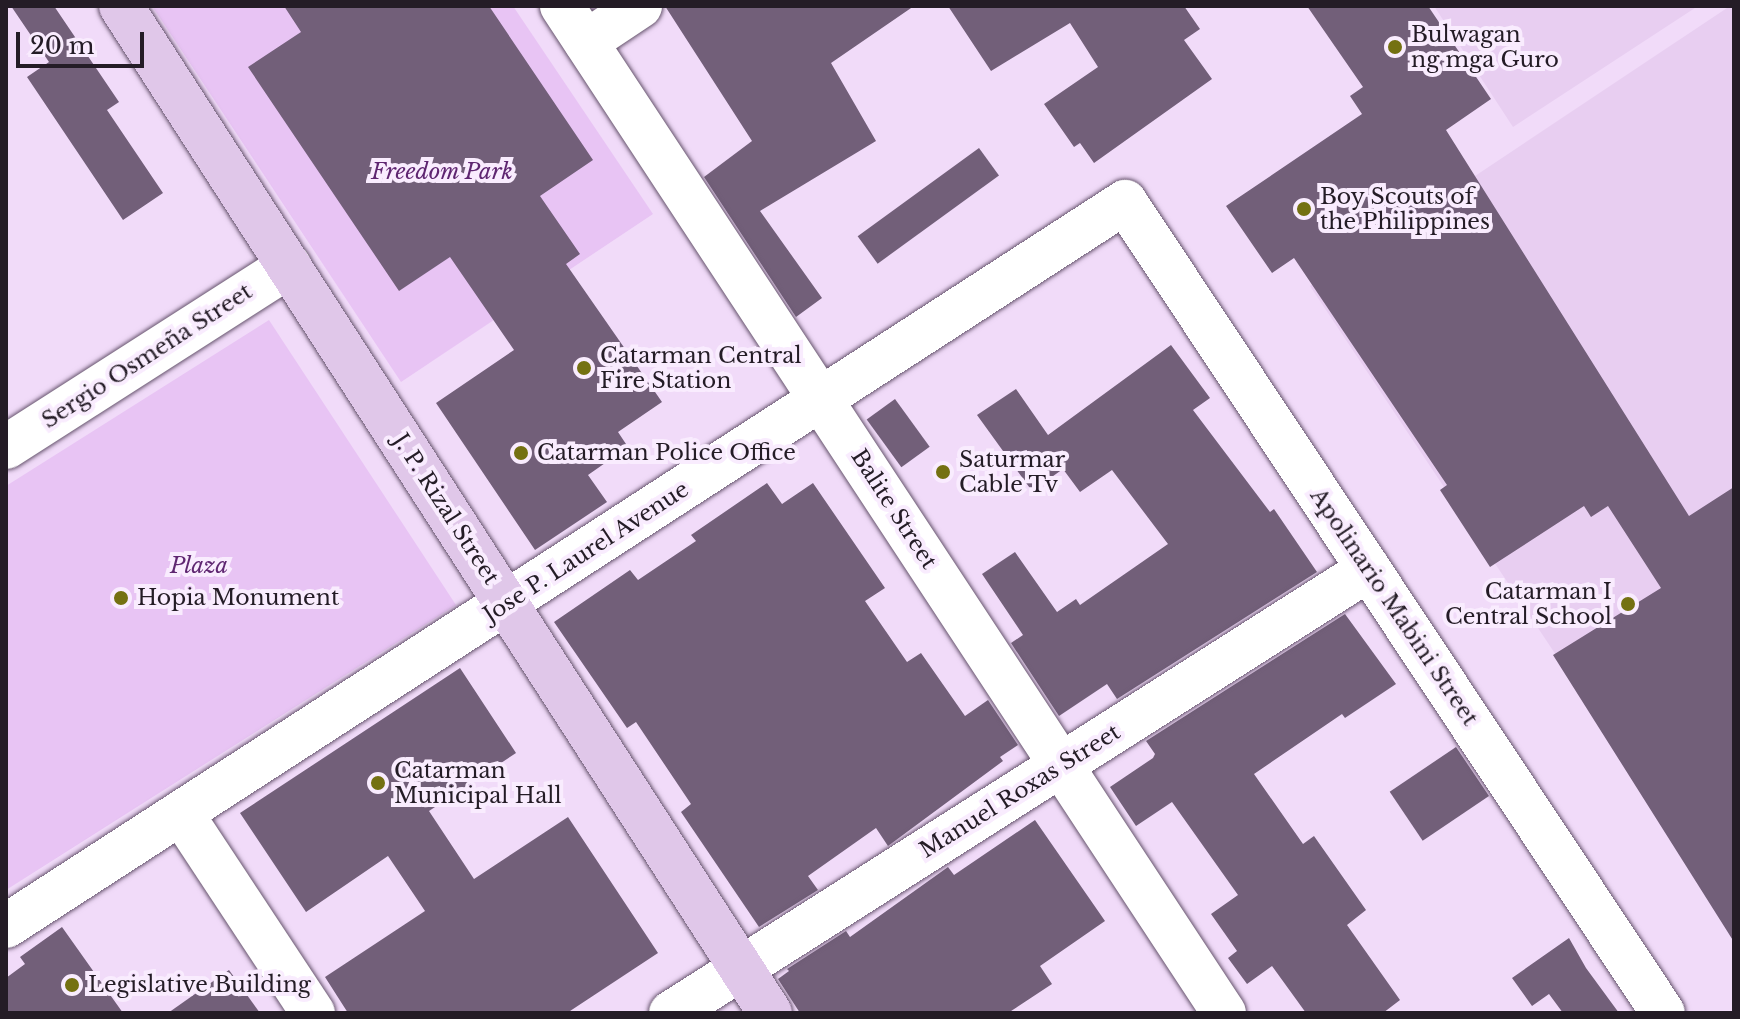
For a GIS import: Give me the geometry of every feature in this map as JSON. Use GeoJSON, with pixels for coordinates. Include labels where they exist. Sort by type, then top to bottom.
{"type":"FeatureCollection","features":[{"type":"Feature","properties":{"kind":"main road","name":"J. P. Rizal Street"},"geometry":{"type":"LineString","coordinates":[[121,6],[770,1013]]}},
{"type":"Feature","properties":{"kind":"street","name":"Balite Street"},"geometry":{"type":"LineString","coordinates":[[562,6],[823,398],[1224,1013]]}},
{"type":"Feature","properties":{"kind":"street"},"geometry":{"type":"LineString","coordinates":[[586,42],[640,6]]}},
{"type":"Feature","properties":{"kind":"street","name":"Jose P. Laurel Avenue"},"geometry":{"type":"LineString","coordinates":[[6,926],[1125,202]]}},
{"type":"Feature","properties":{"kind":"street","name":"Apolinario Mabini Street"},"geometry":{"type":"LineString","coordinates":[[1125,202],[1663,1013]]}},
{"type":"Feature","properties":{"kind":"street","name":"Sergio Osmeña Street"},"geometry":{"type":"LineString","coordinates":[[6,447],[289,266]]}},
{"type":"Feature","properties":{"kind":"street","name":"Manuel Roxas Street"},"geometry":{"type":"LineString","coordinates":[[671,1013],[1369,569]]}},
{"type":"Feature","properties":{"kind":"street"},"geometry":{"type":"LineString","coordinates":[[181,813],[313,1013]]}},
{"type":"Feature","properties":{"kind":"shaded area"},"geometry":{"type":"Polygon","coordinates":[[[1434,6],[1698,6],[1513,127],[1434,6]]]}},
{"type":"Feature","properties":{"kind":"shaded area","name":"Catarman I Central School"},"geometry":{"type":"Polygon","coordinates":[[[1734,6],[1734,922],[1310,286],[1734,6]]]}},
{"type":"Feature","properties":{"kind":"green space","name":"Freedom Park"},"geometry":{"type":"Polygon","coordinates":[[[152,6],[513,6],[653,214],[401,382],[152,6]]]}},
{"type":"Feature","properties":{"kind":"green space","name":"Plaza"},"geometry":{"type":"Polygon","coordinates":[[[269,320],[456,605],[6,890],[6,486],[269,320]]]}},
{"type":"Feature","properties":{"kind":"building"},"geometry":{"type":"Polygon","coordinates":[[[11,6],[54,6],[119,102],[107,110],[163,193],[123,220],[27,77],[49,62],[11,6]]]}},
{"type":"Feature","properties":{"kind":"building","name":"Freedom Park"},"geometry":{"type":"Polygon","coordinates":[[[284,6],[489,6],[593,160],[540,196],[580,254],[566,264],[662,402],[618,432],[628,447],[588,475],[607,502],[535,550],[436,403],[514,350],[450,257],[399,291],[248,67],[301,32],[284,6]]]}},
{"type":"Feature","properties":{"kind":"building"},"geometry":{"type":"Polygon","coordinates":[[[665,6],[914,6],[831,63],[876,141],[760,211],[822,298],[796,317],[704,177],[752,141],[665,6]]]}},
{"type":"Feature","properties":{"kind":"building"},"geometry":{"type":"Polygon","coordinates":[[[948,6],[1184,6],[1200,29],[1184,40],[1212,79],[1094,163],[1080,143],[1074,147],[1044,104],[1098,67],[1070,23],[991,71],[948,6]]]}},
{"type":"Feature","properties":{"kind":"building"},"geometry":{"type":"Polygon","coordinates":[[[1307,6],[1428,6],[1491,99],[1446,130],[1689,516],[1734,487],[1734,942],[1553,655],[1661,588],[1608,506],[1591,517],[1584,506],[1490,567],[1440,490],[1447,485],[1294,258],[1272,273],[1226,206],[1362,114],[1350,96],[1363,87],[1307,6]]]}},
{"type":"Feature","properties":{"kind":"building"},"geometry":{"type":"Polygon","coordinates":[[[979,148],[999,176],[878,264],[858,236],[979,148]]]}},
{"type":"Feature","properties":{"kind":"building"},"geometry":{"type":"Polygon","coordinates":[[[1171,345],[1210,398],[1193,410],[1270,512],[1274,509],[1317,572],[1117,699],[1107,684],[1059,716],[1011,643],[1023,635],[982,574],[1015,552],[1057,612],[1076,599],[1080,605],[1168,544],[1112,470],[1080,492],[1063,469],[1032,491],[977,415],[1016,389],[1048,435],[1171,345]]]}},
{"type":"Feature","properties":{"kind":"building"},"geometry":{"type":"Polygon","coordinates":[[[895,399],[930,447],[901,467],[867,420],[895,399]]]}},
{"type":"Feature","properties":{"kind":"building"},"geometry":{"type":"Polygon","coordinates":[[[767,483],[782,504],[813,483],[885,588],[865,601],[907,662],[921,653],[965,716],[988,700],[1018,745],[1000,757],[1003,761],[888,846],[876,828],[808,876],[818,890],[759,927],[681,812],[691,804],[636,722],[627,728],[554,622],[630,570],[638,580],[696,541],[691,535],[767,483]]]}},
{"type":"Feature","properties":{"kind":"building"},"geometry":{"type":"Polygon","coordinates":[[[1345,614],[1396,684],[1345,718],[1342,714],[1254,774],[1303,844],[1314,836],[1366,910],[1347,925],[1400,1000],[1383,1013],[1306,1013],[1272,966],[1247,984],[1228,958],[1237,951],[1211,914],[1238,895],[1172,802],[1136,826],[1110,787],[1153,758],[1155,754],[1146,741],[1345,614]]]}},
{"type":"Feature","properties":{"kind":"building"},"geometry":{"type":"Polygon","coordinates":[[[460,668],[516,753],[429,811],[474,879],[568,817],[658,953],[567,1013],[348,1013],[325,977],[425,911],[388,856],[306,912],[240,813],[460,668]]]}},
{"type":"Feature","properties":{"kind":"building"},"geometry":{"type":"Polygon","coordinates":[[[1456,747],[1489,796],[1423,841],[1390,792],[1456,747]]]}},
{"type":"Feature","properties":{"kind":"building"},"geometry":{"type":"Polygon","coordinates":[[[1035,820],[1105,921],[1040,966],[1052,984],[1008,1013],[800,1013],[778,979],[789,971],[787,969],[846,931],[850,937],[948,867],[954,875],[1035,820]]]}},
{"type":"Feature","properties":{"kind":"building","name":"Legislative Building"},"geometry":{"type":"Polygon","coordinates":[[[62,927],[123,1013],[6,1013],[6,978],[25,964],[20,957],[62,927]]]}},
{"type":"Feature","properties":{"kind":"building"},"geometry":{"type":"Polygon","coordinates":[[[1569,938],[1586,968],[1619,1013],[1563,1013],[1549,994],[1532,1006],[1512,978],[1569,938]]]}},
{"type":"Feature","properties":{"kind":"building"},"geometry":{"type":"Polygon","coordinates":[[[229,970],[260,1013],[168,1013],[229,970]]]}},
{"type":"Feature","properties":{"kind":"place","name":"Bulwagan ng mga Guro"},"geometry":{"type":"Point","coordinates":[1395,47]}},
{"type":"Feature","properties":{"kind":"place","name":"Boy Scouts of the Philippines"},"geometry":{"type":"Point","coordinates":[1304,209]}},
{"type":"Feature","properties":{"kind":"place","name":"Catarman Central Fire Station"},"geometry":{"type":"Point","coordinates":[584,368]}},
{"type":"Feature","properties":{"kind":"place","name":"Catarman Police Office"},"geometry":{"type":"Point","coordinates":[521,453]}},
{"type":"Feature","properties":{"kind":"place","name":"Saturmar Cable Tv"},"geometry":{"type":"Point","coordinates":[943,472]}},
{"type":"Feature","properties":{"kind":"place","name":"Hopia Monument"},"geometry":{"type":"Point","coordinates":[121,598]}},
{"type":"Feature","properties":{"kind":"place","name":"Catarman I Central School"},"geometry":{"type":"Point","coordinates":[1628,604]}},
{"type":"Feature","properties":{"kind":"place","name":"Catarman Municipal Hall"},"geometry":{"type":"Point","coordinates":[378,783]}},
{"type":"Feature","properties":{"kind":"place","name":"Legislative Building"},"geometry":{"type":"Point","coordinates":[72,985]}}]}
